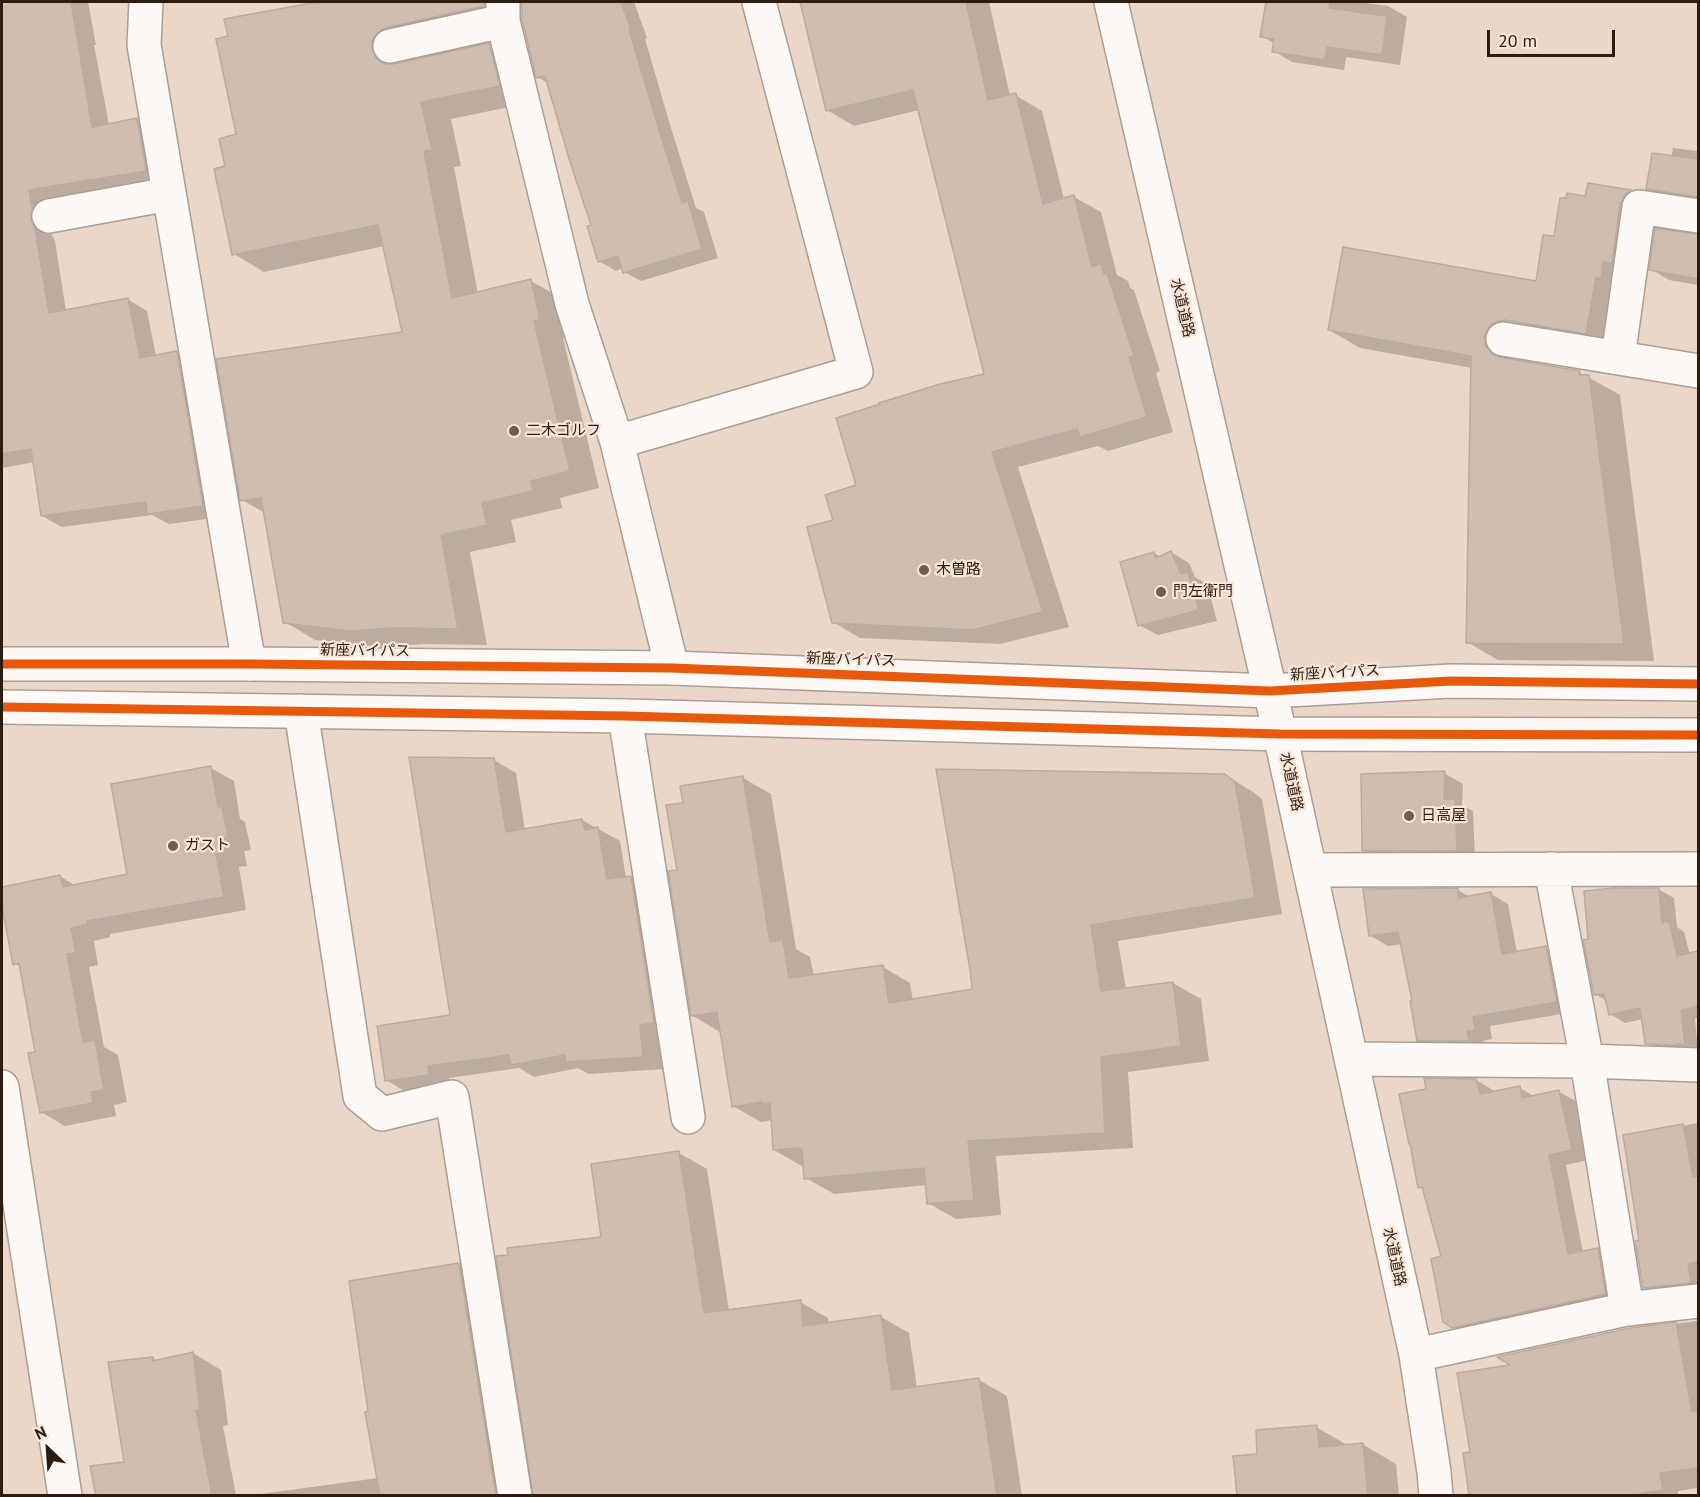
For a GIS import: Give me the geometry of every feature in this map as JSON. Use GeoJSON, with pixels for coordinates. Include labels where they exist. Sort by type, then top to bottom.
{"type":"FeatureCollection","features":[{"type":"Feature","properties":{"kind":"main road"},"geometry":{"type":"LineString","coordinates":[[146,2],[144,45],[249,664]]}},
{"type":"Feature","properties":{"kind":"main road"},"geometry":{"type":"LineString","coordinates":[[617,442],[856,372],[759,2]]}},
{"type":"Feature","properties":{"kind":"main road","name":"水道道路"},"geometry":{"type":"LineString","coordinates":[[1111,2],[1281,734],[1416,1355],[1436,1496]]}},
{"type":"Feature","properties":{"kind":"main road"},"geometry":{"type":"LineString","coordinates":[[390,46],[503,11],[573,304],[617,442],[672,669]]}},
{"type":"Feature","properties":{"kind":"main road"},"geometry":{"type":"LineString","coordinates":[[49,216],[169,194]]}},
{"type":"Feature","properties":{"kind":"main road"},"geometry":{"type":"LineString","coordinates":[[1618,358],[1639,207],[1698,216]]}},
{"type":"Feature","properties":{"kind":"main road"},"geometry":{"type":"LineString","coordinates":[[1503,339],[1698,371]]}},
{"type":"Feature","properties":{"kind":"main road","name":"新座バイパス"},"geometry":{"type":"LineString","coordinates":[[2,664],[249,664],[672,669],[1270,692],[1451,681],[1698,684]]}},
{"type":"Feature","properties":{"kind":"main road"},"geometry":{"type":"LineString","coordinates":[[2,707],[625,716],[1281,734],[1698,735]]}},
{"type":"Feature","properties":{"kind":"main road"},"geometry":{"type":"LineString","coordinates":[[301,711],[360,1096],[382,1114],[452,1097],[515,1496]]}},
{"type":"Feature","properties":{"kind":"main road"},"geometry":{"type":"LineString","coordinates":[[625,716],[688,1117]]}},
{"type":"Feature","properties":{"kind":"main road"},"geometry":{"type":"LineString","coordinates":[[1551,869],[1587,1061],[1627,1310]]}},
{"type":"Feature","properties":{"kind":"main road"},"geometry":{"type":"LineString","coordinates":[[1310,870],[1698,869]]}},
{"type":"Feature","properties":{"kind":"main road"},"geometry":{"type":"LineString","coordinates":[[1351,1059],[1587,1061],[1698,1065]]}},
{"type":"Feature","properties":{"kind":"main road"},"geometry":{"type":"LineString","coordinates":[[2,1088],[65,1496]]}},
{"type":"Feature","properties":{"kind":"main road"},"geometry":{"type":"LineString","coordinates":[[1416,1355],[1627,1310],[1698,1300]]}},
{"type":"Feature","properties":{"kind":"building"},"geometry":{"type":"Polygon","coordinates":[[[2,2],[71,2],[92,127],[137,118],[146,171],[29,190],[31,219],[35,229],[49,313],[128,298],[140,358],[177,351],[203,506],[147,514],[146,502],[41,516],[31,449],[2,454],[2,2]]]}},
{"type":"Feature","properties":{"kind":"building"},"geometry":{"type":"Polygon","coordinates":[[[317,2],[484,2],[484,6],[385,28],[377,33],[372,41],[372,49],[377,59],[384,64],[489,43],[500,86],[421,102],[432,150],[424,151],[452,298],[531,279],[540,320],[534,321],[570,471],[531,481],[533,491],[482,503],[487,525],[441,535],[458,629],[393,628],[349,631],[283,623],[261,498],[240,501],[216,359],[402,332],[378,225],[232,255],[214,169],[225,166],[219,139],[236,134],[216,39],[228,36],[224,19],[317,2]]]}},
{"type":"Feature","properties":{"kind":"building"},"geometry":{"type":"Polygon","coordinates":[[[522,2],[621,2],[682,203],[688,201],[702,249],[623,273],[618,256],[598,262],[587,226],[591,225],[545,76],[536,78],[522,19],[522,2]]]}},
{"type":"Feature","properties":{"kind":"building"},"geometry":{"type":"Polygon","coordinates":[[[800,2],[966,2],[988,100],[1016,93],[1043,204],[1074,195],[1092,267],[1101,264],[1104,274],[1107,273],[1134,356],[1129,357],[1147,417],[1080,437],[1077,429],[992,452],[1043,612],[972,630],[832,623],[807,527],[833,520],[825,495],[856,485],[836,418],[940,384],[984,374],[913,90],[826,111],[800,2]]]}},
{"type":"Feature","properties":{"kind":"building"},"geometry":{"type":"Polygon","coordinates":[[[1266,2],[1330,2],[1329,8],[1387,16],[1382,55],[1327,47],[1325,60],[1272,52],[1274,39],[1260,37],[1266,2]]]}},
{"type":"Feature","properties":{"kind":"building"},"geometry":{"type":"Polygon","coordinates":[[[1652,153],[1698,159],[1698,197],[1646,189],[1652,153]]]}},
{"type":"Feature","properties":{"kind":"building"},"geometry":{"type":"Polygon","coordinates":[[[1588,183],[1631,190],[1620,204],[1612,263],[1603,262],[1601,278],[1596,278],[1586,334],[1505,320],[1489,327],[1484,337],[1486,346],[1492,354],[1499,357],[1580,371],[1579,375],[1589,375],[1624,644],[1466,643],[1471,356],[1328,330],[1343,247],[1536,281],[1543,235],[1554,236],[1560,198],[1566,198],[1567,193],[1585,196],[1588,183]]]}},
{"type":"Feature","properties":{"kind":"building"},"geometry":{"type":"Polygon","coordinates":[[[1655,228],[1698,234],[1698,279],[1649,270],[1655,228]]]}},
{"type":"Feature","properties":{"kind":"building","name":"門左衛門"},"geometry":{"type":"Polygon","coordinates":[[[1171,551],[1181,574],[1188,572],[1199,610],[1138,626],[1120,562],[1154,552],[1156,558],[1171,551]]]}},
{"type":"Feature","properties":{"kind":"building"},"geometry":{"type":"Polygon","coordinates":[[[409,757],[494,758],[506,832],[582,819],[585,830],[598,827],[607,879],[631,876],[654,1023],[640,1025],[643,1057],[565,1062],[565,1055],[511,1065],[509,1055],[428,1066],[429,1075],[385,1081],[377,1026],[450,1015],[409,757]]]}},
{"type":"Feature","properties":{"kind":"building"},"geometry":{"type":"Polygon","coordinates":[[[211,766],[218,807],[222,807],[228,837],[222,838],[224,853],[216,854],[224,897],[87,921],[88,924],[71,928],[76,953],[67,954],[83,1042],[95,1040],[104,1090],[91,1092],[93,1103],[40,1113],[28,1053],[35,1052],[19,963],[13,965],[2,906],[2,887],[60,875],[63,887],[127,874],[111,784],[211,766]]]}},
{"type":"Feature","properties":{"kind":"building"},"geometry":{"type":"Polygon","coordinates":[[[936,769],[1225,774],[1235,782],[1255,898],[1091,925],[1101,991],[1173,982],[1181,1046],[1101,1057],[1105,1133],[968,1141],[974,1200],[927,1204],[924,1168],[804,1179],[802,1148],[773,1150],[770,1103],[762,1104],[762,1102],[732,1107],[717,1012],[691,1016],[668,871],[677,870],[666,805],[683,803],[680,786],[743,776],[770,942],[783,940],[789,978],[883,965],[889,1003],[972,989],[936,769]]]}},
{"type":"Feature","properties":{"kind":"building","name":"日高屋"},"geometry":{"type":"Polygon","coordinates":[[[1445,771],[1444,799],[1455,799],[1457,851],[1362,851],[1361,774],[1445,771]]]}},
{"type":"Feature","properties":{"kind":"building"},"geometry":{"type":"Polygon","coordinates":[[[1458,888],[1458,898],[1491,892],[1502,954],[1546,946],[1557,1002],[1473,1017],[1475,1030],[1467,1031],[1469,1041],[1417,1041],[1410,1001],[1412,1001],[1398,932],[1369,936],[1363,889],[1458,888]]]}},
{"type":"Feature","properties":{"kind":"building"},"geometry":{"type":"Polygon","coordinates":[[[1613,888],[1659,888],[1662,923],[1669,921],[1677,956],[1698,951],[1698,1006],[1681,1010],[1685,1044],[1645,1044],[1640,1008],[1609,1015],[1604,994],[1594,995],[1583,940],[1588,939],[1584,891],[1613,888]]]}},
{"type":"Feature","properties":{"kind":"building"},"geometry":{"type":"Polygon","coordinates":[[[1424,1078],[1476,1079],[1480,1094],[1520,1086],[1522,1098],[1559,1090],[1572,1150],[1549,1155],[1568,1254],[1598,1248],[1606,1294],[1452,1328],[1443,1322],[1431,1259],[1441,1256],[1422,1187],[1418,1188],[1399,1094],[1426,1089],[1424,1078]]]}},
{"type":"Feature","properties":{"kind":"building"},"geometry":{"type":"Polygon","coordinates":[[[1683,1124],[1693,1177],[1698,1176],[1698,1262],[1688,1264],[1691,1283],[1643,1288],[1635,1241],[1639,1240],[1623,1135],[1683,1124]]]}},
{"type":"Feature","properties":{"kind":"building"},"geometry":{"type":"Polygon","coordinates":[[[679,1151],[704,1313],[801,1300],[803,1326],[881,1315],[892,1390],[979,1378],[997,1496],[533,1496],[496,1256],[508,1255],[507,1248],[601,1237],[591,1164],[679,1151]]]}},
{"type":"Feature","properties":{"kind":"building"},"geometry":{"type":"Polygon","coordinates":[[[459,1263],[496,1496],[380,1496],[365,1412],[368,1411],[349,1281],[459,1263]]]}},
{"type":"Feature","properties":{"kind":"building"},"geometry":{"type":"Polygon","coordinates":[[[1676,1322],[1692,1412],[1698,1411],[1698,1468],[1660,1473],[1663,1490],[1627,1496],[1469,1496],[1463,1453],[1470,1452],[1457,1373],[1510,1365],[1497,1357],[1630,1328],[1676,1322]]]}},
{"type":"Feature","properties":{"kind":"building"},"geometry":{"type":"Polygon","coordinates":[[[193,1352],[200,1410],[196,1410],[212,1496],[96,1496],[90,1466],[124,1462],[108,1362],[153,1357],[153,1361],[193,1352]]]}},
{"type":"Feature","properties":{"kind":"building"},"geometry":{"type":"Polygon","coordinates":[[[1317,1425],[1319,1447],[1363,1443],[1368,1496],[1237,1496],[1233,1456],[1257,1454],[1256,1430],[1317,1425]]]}},
{"type":"Feature","properties":{"kind":"cycle path"},"geometry":{"type":"LineString","coordinates":[[2,664],[672,668],[1270,691],[1451,681],[1698,684]]}},
{"type":"Feature","properties":{"kind":"cycle path"},"geometry":{"type":"LineString","coordinates":[[2,707],[625,716],[1280,734],[1698,735]]}},
{"type":"Feature","properties":{"kind":"place","name":"二木ゴルフ"},"geometry":{"type":"Point","coordinates":[514,431]}},
{"type":"Feature","properties":{"kind":"place","name":"木曽路"},"geometry":{"type":"Point","coordinates":[924,570]}},
{"type":"Feature","properties":{"kind":"place","name":"門左衛門"},"geometry":{"type":"Point","coordinates":[1161,592]}},
{"type":"Feature","properties":{"kind":"place","name":"日高屋"},"geometry":{"type":"Point","coordinates":[1409,816]}},
{"type":"Feature","properties":{"kind":"place","name":"ガスト"},"geometry":{"type":"Point","coordinates":[173,846]}}]}
